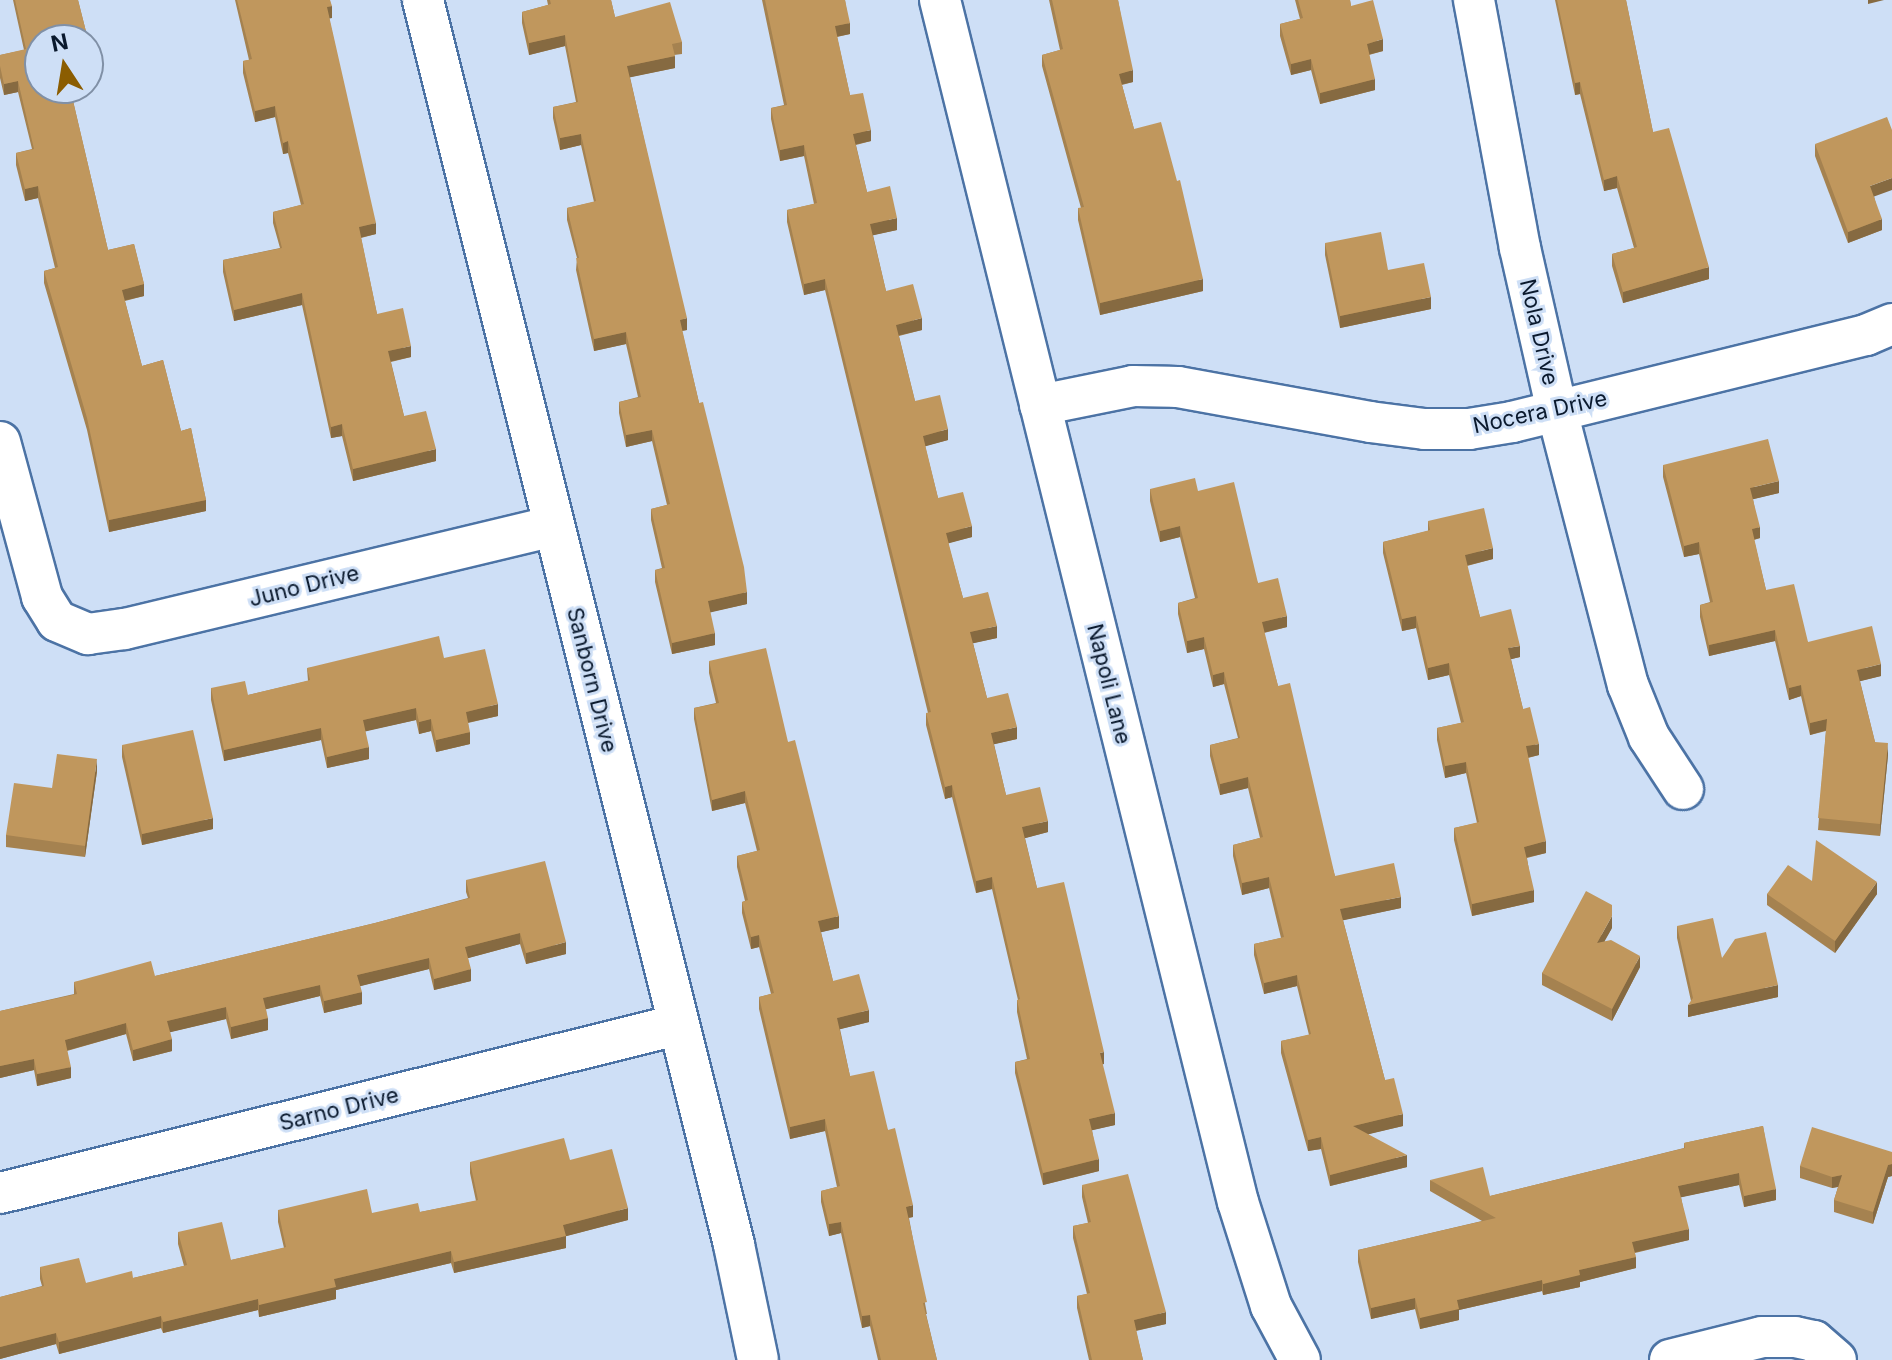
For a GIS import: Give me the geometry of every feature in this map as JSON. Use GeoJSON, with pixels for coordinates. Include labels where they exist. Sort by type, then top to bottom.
{"type":"FeatureCollection","features":[{"type":"Feature","properties":{"kind":"street","name":"Sanborn Drive"},"geometry":{"type":"LineString","coordinates":[[423,0],[734,1245],[758,1360]]}},
{"type":"Feature","properties":{"kind":"street","name":"Napoli Lane"},"geometry":{"type":"LineString","coordinates":[[940,0],[1238,1202],[1271,1306],[1300,1360]]}},
{"type":"Feature","properties":{"kind":"street","name":"Nola Drive"},"geometry":{"type":"LineString","coordinates":[[1474,0],[1520,248],[1557,411],[1628,685],[1649,737],[1683,789]]}},
{"type":"Feature","properties":{"kind":"street","name":"Nocera Drive"},"geometry":{"type":"LineString","coordinates":[[1040,405],[1133,386],[1178,387],[1425,429],[1469,429],[1557,411],[1866,335],[1892,324]]}},
{"type":"Feature","properties":{"kind":"street","name":"Juno Drive"},"geometry":{"type":"LineString","coordinates":[[0,442],[42,597],[57,621],[88,634],[125,629],[553,526]]}},
{"type":"Feature","properties":{"kind":"street","name":"Sarno Drive"},"geometry":{"type":"LineString","coordinates":[[0,1193],[677,1025]]}},
{"type":"Feature","properties":{"kind":"street"},"geometry":{"type":"LineString","coordinates":[[1670,1360],[1762,1337],[1825,1350]]}},
{"type":"Feature","properties":{"kind":"building"},"geometry":{"type":"Polygon","coordinates":[[[15,0],[78,0],[84,24],[24,24],[24,40],[15,0]]]}},
{"type":"Feature","properties":{"kind":"building"},"geometry":{"type":"Polygon","coordinates":[[[237,0],[330,0],[332,6],[327,7],[376,223],[359,227],[377,314],[403,308],[411,346],[388,351],[404,416],[426,411],[436,449],[353,469],[342,424],[331,427],[302,293],[234,310],[223,260],[282,248],[273,212],[304,204],[288,141],[283,143],[275,106],[255,111],[243,61],[252,59],[237,0]]]}},
{"type":"Feature","properties":{"kind":"building"},"geometry":{"type":"Polygon","coordinates":[[[550,0],[611,0],[615,17],[670,2],[682,42],[672,44],[675,56],[627,66],[687,318],[680,320],[699,403],[703,402],[744,567],[747,592],[708,601],[715,633],[672,643],[655,570],[665,568],[651,509],[670,504],[652,430],[626,435],[619,402],[641,397],[626,332],[594,339],[567,208],[596,201],[581,134],[560,138],[553,107],[578,102],[565,35],[529,43],[522,12],[551,4],[550,0]]]}},
{"type":"Feature","properties":{"kind":"building"},"geometry":{"type":"Polygon","coordinates":[[[765,0],[845,0],[850,23],[835,26],[850,95],[863,93],[871,130],[853,134],[867,192],[890,186],[897,218],[870,224],[886,291],[913,284],[922,318],[896,325],[915,401],[940,395],[948,429],[923,436],[938,498],[963,492],[972,526],[946,533],[963,598],[988,592],[997,626],[970,632],[987,698],[1008,693],[1017,727],[991,733],[1006,795],[1040,787],[1048,821],[1022,827],[1037,888],[1064,882],[1104,1052],[1100,1053],[1115,1113],[1089,1119],[1099,1159],[1043,1173],[1015,1062],[1030,1059],[1017,1000],[1020,999],[992,877],[976,881],[952,785],[945,787],[926,713],[931,712],[825,279],[804,284],[787,210],[817,203],[804,145],[780,150],[771,108],[787,105],[765,0]]]}},
{"type":"Feature","properties":{"kind":"building"},"geometry":{"type":"Polygon","coordinates":[[[1052,0],[1118,0],[1133,70],[1119,74],[1134,129],[1161,122],[1177,181],[1180,180],[1203,279],[1100,303],[1078,208],[1084,207],[1042,55],[1063,49],[1052,0]]]}},
{"type":"Feature","properties":{"kind":"building"},"geometry":{"type":"Polygon","coordinates":[[[1298,0],[1350,0],[1351,6],[1373,0],[1383,39],[1367,44],[1375,79],[1320,93],[1311,59],[1291,64],[1280,24],[1303,18],[1298,0]]]}},
{"type":"Feature","properties":{"kind":"building"},"geometry":{"type":"Polygon","coordinates":[[[1557,0],[1626,0],[1653,132],[1669,128],[1709,267],[1623,292],[1612,254],[1637,247],[1617,176],[1604,180],[1580,82],[1575,83],[1557,0]]]}},
{"type":"Feature","properties":{"kind":"building"},"geometry":{"type":"Polygon","coordinates":[[[24,49],[24,104],[74,104],[108,250],[134,244],[144,284],[122,290],[142,366],[163,360],[181,431],[191,428],[206,500],[109,520],[87,418],[44,271],[58,267],[38,186],[25,189],[16,153],[34,149],[18,81],[4,84],[0,55],[24,49]]]}},
{"type":"Feature","properties":{"kind":"building"},"geometry":{"type":"Polygon","coordinates":[[[1887,117],[1892,130],[1892,178],[1870,186],[1882,219],[1848,232],[1815,144],[1887,117]]]}},
{"type":"Feature","properties":{"kind":"building"},"geometry":{"type":"Polygon","coordinates":[[[1381,232],[1388,270],[1424,263],[1431,297],[1340,316],[1325,243],[1381,232]]]}},
{"type":"Feature","properties":{"kind":"building"},"geometry":{"type":"Polygon","coordinates":[[[1768,439],[1779,481],[1750,488],[1760,527],[1752,529],[1766,590],[1794,584],[1808,642],[1872,626],[1881,664],[1857,670],[1875,742],[1888,743],[1880,824],[1818,818],[1827,719],[1810,723],[1801,685],[1789,688],[1775,630],[1709,645],[1700,605],[1713,602],[1699,542],[1684,546],[1663,465],[1768,439]]]}},
{"type":"Feature","properties":{"kind":"building"},"geometry":{"type":"Polygon","coordinates":[[[1195,478],[1198,491],[1234,482],[1258,583],[1278,578],[1287,616],[1262,622],[1278,686],[1290,683],[1335,876],[1394,863],[1401,897],[1340,909],[1385,1080],[1394,1078],[1403,1114],[1353,1126],[1407,1155],[1330,1175],[1321,1137],[1308,1140],[1281,1041],[1311,1034],[1297,975],[1264,983],[1254,944],[1284,937],[1269,877],[1242,883],[1233,845],[1263,837],[1248,777],[1220,784],[1210,745],[1240,738],[1224,672],[1213,675],[1204,637],[1187,641],[1178,603],[1198,598],[1180,526],[1160,531],[1150,489],[1195,478]]]}},
{"type":"Feature","properties":{"kind":"building"},"geometry":{"type":"Polygon","coordinates":[[[1484,508],[1493,548],[1465,555],[1480,617],[1511,609],[1520,646],[1508,648],[1523,709],[1530,707],[1539,744],[1526,746],[1546,841],[1524,847],[1534,890],[1472,904],[1454,828],[1479,822],[1466,762],[1445,766],[1437,728],[1464,722],[1449,663],[1428,668],[1416,616],[1402,619],[1383,542],[1430,530],[1428,521],[1484,508]]]}},
{"type":"Feature","properties":{"kind":"building"},"geometry":{"type":"Polygon","coordinates":[[[439,636],[444,658],[485,649],[498,704],[466,712],[470,732],[436,740],[431,719],[419,722],[416,708],[363,720],[369,747],[327,757],[321,728],[224,750],[211,688],[245,681],[248,695],[310,680],[307,668],[439,636]]]}},
{"type":"Feature","properties":{"kind":"building"},"geometry":{"type":"Polygon","coordinates":[[[766,648],[788,742],[795,740],[839,916],[818,921],[833,981],[859,974],[869,1010],[837,1018],[850,1076],[874,1071],[888,1130],[895,1128],[913,1205],[906,1207],[927,1302],[923,1303],[937,1360],[881,1360],[870,1315],[862,1316],[841,1222],[829,1224],[821,1191],[840,1186],[825,1119],[790,1127],[759,997],[774,993],[759,935],[751,937],[742,902],[748,900],[737,856],[760,850],[745,791],[712,800],[694,708],[719,703],[709,661],[766,648]]]}},
{"type":"Feature","properties":{"kind":"building"},"geometry":{"type":"Polygon","coordinates":[[[193,730],[213,818],[142,834],[122,745],[193,730]]]}},
{"type":"Feature","properties":{"kind":"building"},"geometry":{"type":"Polygon","coordinates":[[[57,754],[97,759],[85,846],[6,835],[14,783],[52,788],[57,754]]]}},
{"type":"Feature","properties":{"kind":"building"},"geometry":{"type":"Polygon","coordinates":[[[1816,840],[1877,882],[1835,941],[1767,894],[1788,865],[1812,881],[1816,840]]]}},
{"type":"Feature","properties":{"kind":"building"},"geometry":{"type":"Polygon","coordinates":[[[545,861],[566,942],[526,953],[520,933],[465,947],[471,969],[434,979],[429,958],[357,975],[362,992],[324,1001],[320,985],[263,998],[268,1018],[231,1027],[226,1007],[167,1021],[172,1039],[133,1050],[126,1023],[65,1040],[71,1067],[37,1074],[34,1059],[0,1066],[0,1011],[77,994],[74,982],[151,961],[155,976],[375,923],[470,898],[466,880],[545,861]]]}},
{"type":"Feature","properties":{"kind":"building"},"geometry":{"type":"Polygon","coordinates":[[[1586,891],[1612,905],[1612,916],[1597,943],[1611,940],[1640,956],[1612,1009],[1542,973],[1586,891]]]}},
{"type":"Feature","properties":{"kind":"building"},"geometry":{"type":"Polygon","coordinates":[[[1713,918],[1722,958],[1735,939],[1766,932],[1778,985],[1688,1005],[1693,998],[1677,926],[1713,918]]]}},
{"type":"Feature","properties":{"kind":"building"},"geometry":{"type":"Polygon","coordinates":[[[1763,1126],[1776,1189],[1744,1196],[1739,1173],[1678,1186],[1689,1229],[1632,1242],[1636,1257],[1579,1270],[1580,1275],[1543,1284],[1542,1280],[1457,1300],[1459,1309],[1420,1318],[1415,1298],[1371,1308],[1358,1250],[1496,1218],[1430,1180],[1483,1167],[1490,1196],[1685,1148],[1684,1143],[1763,1126]]]}},
{"type":"Feature","properties":{"kind":"building"},"geometry":{"type":"Polygon","coordinates":[[[1812,1127],[1892,1152],[1892,1164],[1888,1165],[1873,1212],[1834,1200],[1842,1175],[1832,1177],[1800,1166],[1812,1127]]]}},
{"type":"Feature","properties":{"kind":"building"},"geometry":{"type":"Polygon","coordinates":[[[564,1138],[570,1160],[612,1149],[628,1208],[563,1225],[566,1236],[454,1262],[451,1251],[334,1279],[336,1287],[259,1305],[258,1299],[163,1322],[161,1316],[59,1342],[56,1333],[0,1347],[0,1297],[44,1286],[40,1267],[79,1258],[86,1283],[132,1271],[133,1278],[187,1265],[178,1232],[222,1222],[231,1260],[286,1247],[278,1210],[367,1189],[372,1213],[418,1203],[420,1212],[478,1200],[470,1162],[564,1138]]]}},
{"type":"Feature","properties":{"kind":"building"},"geometry":{"type":"Polygon","coordinates":[[[1128,1174],[1166,1312],[1134,1320],[1143,1360],[1092,1360],[1077,1296],[1090,1293],[1073,1226],[1091,1222],[1082,1185],[1128,1174]]]}}]}
